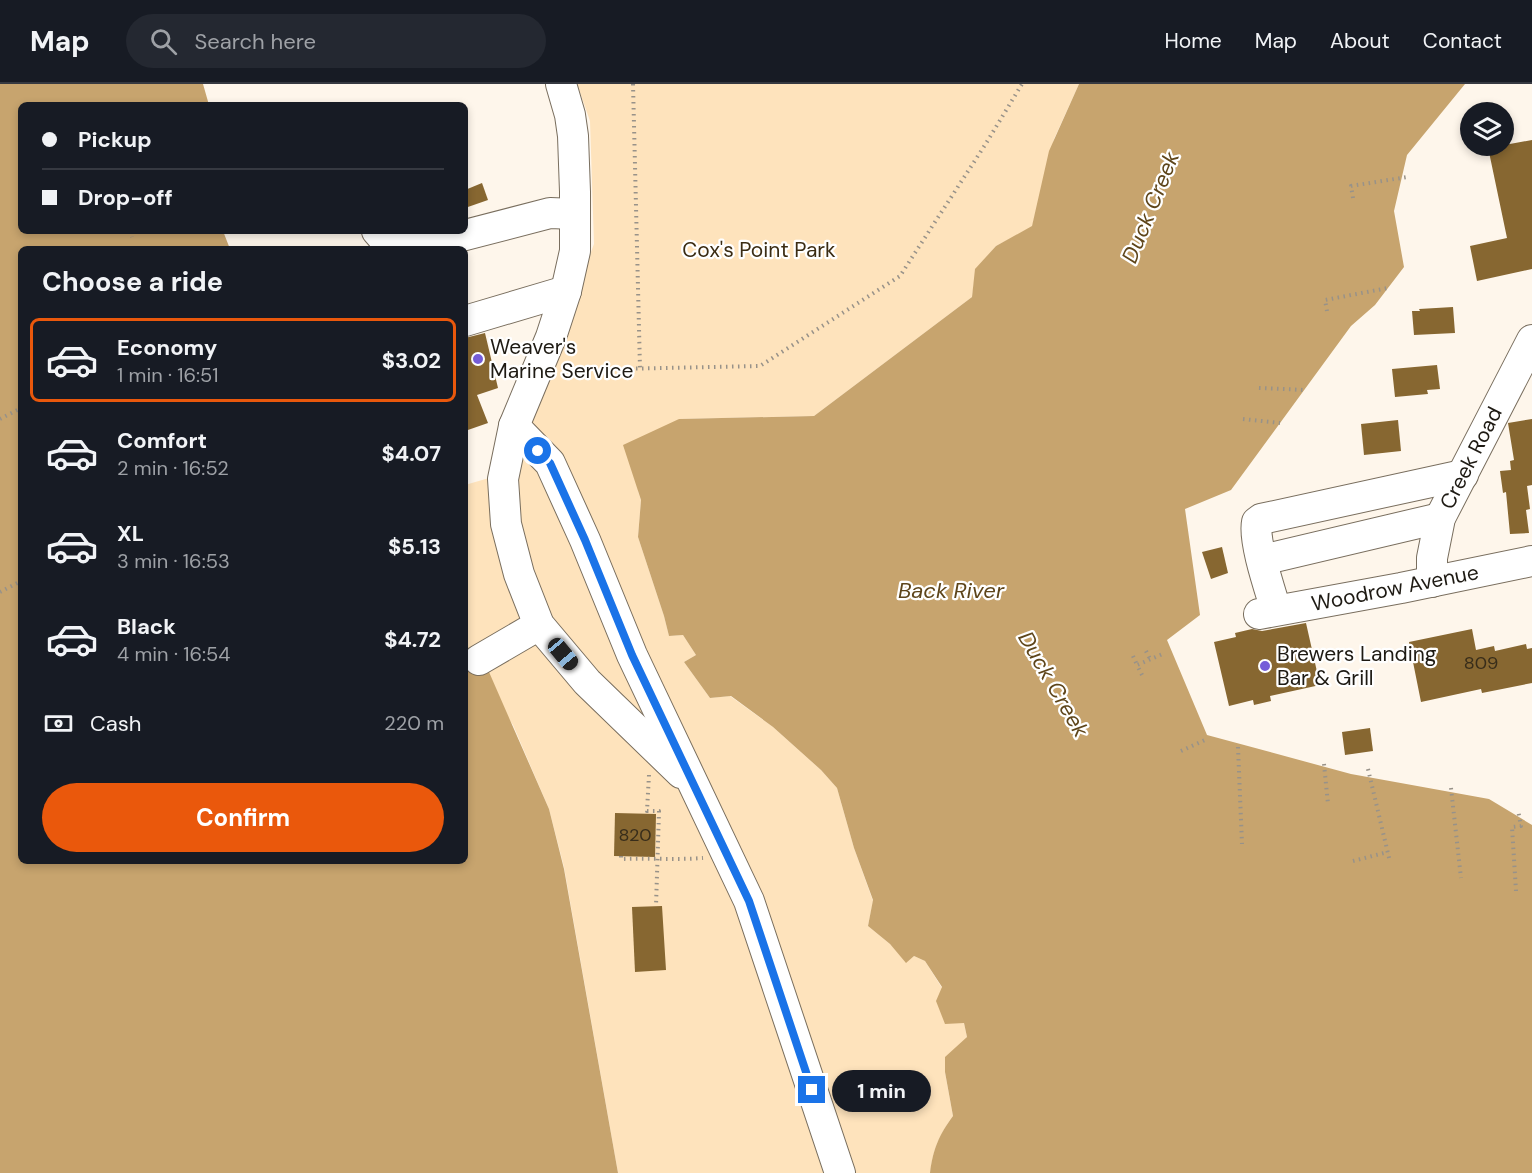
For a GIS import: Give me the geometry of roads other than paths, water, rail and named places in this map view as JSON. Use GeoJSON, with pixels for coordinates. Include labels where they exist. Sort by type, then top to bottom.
{"type":"FeatureCollection","features":[{"type":"Feature","properties":{"kind":"street"},"geometry":{"type":"LineString","coordinates":[[561,84],[573,136],[575,251],[566,291],[551,337],[513,426],[503,479],[506,524],[519,574],[539,625],[587,682],[694,786]]}},
{"type":"Feature","properties":{"kind":"street"},"geometry":{"type":"LineString","coordinates":[[426,246],[550,213],[575,214]]}},
{"type":"Feature","properties":{"kind":"street"},"geometry":{"type":"LineString","coordinates":[[380,234],[390,246]]}},
{"type":"Feature","properties":{"kind":"street"},"geometry":{"type":"LineString","coordinates":[[468,320],[566,291]]}},
{"type":"Feature","properties":{"kind":"street","name":"Creek Road"},"geometry":{"type":"LineString","coordinates":[[1432,582],[1432,558],[1440,518],[1463,475],[1518,394],[1532,340]]}},
{"type":"Feature","properties":{"kind":"street"},"geometry":{"type":"LineString","coordinates":[[513,426],[550,463],[585,540],[632,655],[749,901],[840,1173]]}},
{"type":"Feature","properties":{"kind":"street"},"geometry":{"type":"LineString","coordinates":[[1440,518],[1262,560],[1256,528],[1257,522],[1261,519],[1463,475]]}},
{"type":"Feature","properties":{"kind":"street","name":"Woodrow Avenue"},"geometry":{"type":"LineString","coordinates":[[1262,560],[1267,612],[1532,561]]}},
{"type":"Feature","properties":{"kind":"street"},"geometry":{"type":"LineString","coordinates":[[479,660],[539,625]]}},
{"type":"Feature","properties":{"kind":"water"},"geometry":{"type":"Polygon","coordinates":[[[0,84],[203,84],[208,102],[18,102],[18,234],[224,234],[229,246],[18,246],[18,864],[468,864],[468,648],[489,672],[549,809],[564,869],[618,1173],[0,1173],[0,84]]]}},
{"type":"Feature","properties":{"kind":"water","name":"Back River"},"geometry":{"type":"Polygon","coordinates":[[[1079,84],[1465,84],[1407,155],[1394,211],[1404,267],[1375,305],[1351,326],[1231,490],[1185,509],[1200,615],[1167,640],[1207,735],[1351,774],[1489,799],[1532,825],[1532,1173],[930,1173],[937,1143],[953,1116],[945,1072],[945,1057],[967,1037],[964,1023],[945,1024],[936,1001],[942,987],[925,961],[914,956],[906,963],[890,944],[868,926],[873,900],[854,848],[837,788],[821,770],[773,727],[731,696],[710,698],[684,662],[696,655],[683,635],[669,636],[638,537],[641,500],[623,445],[679,419],[814,416],[972,297],[975,269],[996,246],[1032,226],[1049,151],[1079,84]]]}},
{"type":"Feature","properties":{"kind":"place","name":"Weaver's Marine Service"},"geometry":{"type":"Point","coordinates":[478,359]}},
{"type":"Feature","properties":{"kind":"place","name":"Brewers Landing Bar & Grill"},"geometry":{"type":"Point","coordinates":[1265,666]}},
{"type":"Feature","properties":{"kind":"water label","name":"Duck Creek"},"geometry":{"type":"Point","coordinates":[1150,207]}},
{"type":"Feature","properties":{"kind":"water label","name":"Duck Creek"},"geometry":{"type":"Point","coordinates":[1054,684]}},
{"type":"Feature","properties":{"kind":"park label","name":"Cox's Point Park"},"geometry":{"type":"Point","coordinates":[759,250]}}]}
